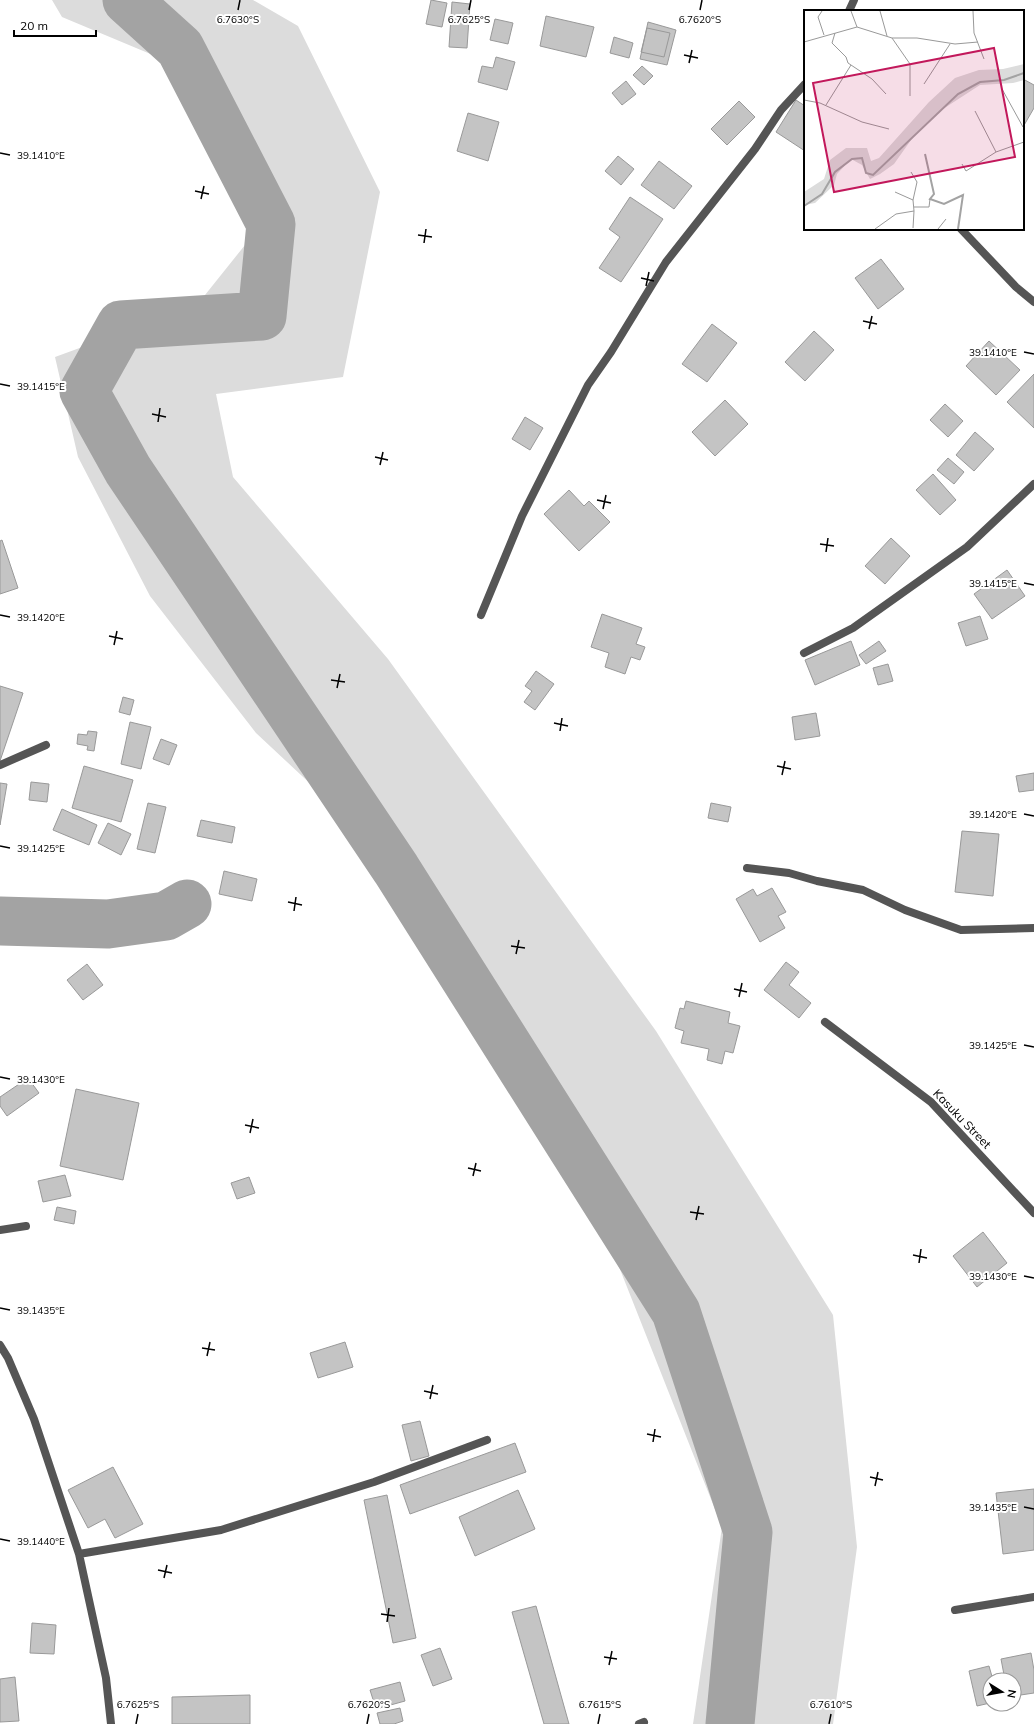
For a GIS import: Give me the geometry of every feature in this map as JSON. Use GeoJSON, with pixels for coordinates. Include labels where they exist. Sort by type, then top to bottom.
{"type":"FeatureCollection","features":[{"type":"Feature","properties":{"kind":"street"},"geometry":{"type":"LineString","coordinates":[[849,10],[854,0]]}},
{"type":"Feature","properties":{"kind":"street"},"geometry":{"type":"LineString","coordinates":[[482,615],[522,516],[588,385],[611,352],[666,262],[755,149],[781,110],[804,85]]}},
{"type":"Feature","properties":{"kind":"street"},"geometry":{"type":"LineString","coordinates":[[961,230],[1016,287],[1034,302]]}},
{"type":"Feature","properties":{"kind":"street"},"geometry":{"type":"LineString","coordinates":[[804,653],[853,628],[968,547],[1034,484]]}},
{"type":"Feature","properties":{"kind":"street"},"geometry":{"type":"LineString","coordinates":[[0,765],[46,745]]}},
{"type":"Feature","properties":{"kind":"street"},"geometry":{"type":"LineString","coordinates":[[747,868],[789,873],[862,890],[905,910],[961,930],[1034,928]]}},
{"type":"Feature","properties":{"kind":"street","name":"Kasuku Street"},"geometry":{"type":"LineString","coordinates":[[825,1022],[931,1102],[1034,1213]]}},
{"type":"Feature","properties":{"kind":"street"},"geometry":{"type":"LineString","coordinates":[[0,1230],[26,1226]]}},
{"type":"Feature","properties":{"kind":"street"},"geometry":{"type":"LineString","coordinates":[[0,1345],[8,1358],[34,1419],[79,1554],[106,1678],[111,1724]]}},
{"type":"Feature","properties":{"kind":"street"},"geometry":{"type":"LineString","coordinates":[[79,1554],[221,1530],[374,1482],[487,1440]]}},
{"type":"Feature","properties":{"kind":"street"},"geometry":{"type":"LineString","coordinates":[[954,1610],[1034,1597]]}},
{"type":"Feature","properties":{"kind":"shaded area"},"geometry":{"type":"Polygon","coordinates":[[[52,0],[253,0],[298,26],[380,192],[343,377],[216,394],[233,477],[388,659],[656,1031],[833,1315],[857,1547],[833,1724],[693,1724],[722,1527],[570,1143],[392,860],[256,733],[150,596],[78,457],[55,357],[197,305],[269,215],[160,58],[62,17],[52,0]]]}},
{"type":"Feature","properties":{"kind":"building"},"geometry":{"type":"Polygon","coordinates":[[[431,0],[447,3],[442,27],[426,24],[431,0]]]}},
{"type":"Feature","properties":{"kind":"building"},"geometry":{"type":"Polygon","coordinates":[[[452,2],[470,4],[467,48],[449,47],[452,2]]]}},
{"type":"Feature","properties":{"kind":"building"},"geometry":{"type":"Polygon","coordinates":[[[546,16],[594,27],[586,57],[540,46],[546,16]]]}},
{"type":"Feature","properties":{"kind":"building"},"geometry":{"type":"Polygon","coordinates":[[[495,19],[513,23],[508,44],[490,40],[495,19]]]}},
{"type":"Feature","properties":{"kind":"building"},"geometry":{"type":"Polygon","coordinates":[[[648,22],[676,30],[667,65],[640,59],[648,22]]]}},
{"type":"Feature","properties":{"kind":"building"},"geometry":{"type":"Polygon","coordinates":[[[647,28],[670,33],[664,57],[641,52],[647,28]]]}},
{"type":"Feature","properties":{"kind":"building"},"geometry":{"type":"Polygon","coordinates":[[[614,37],[633,43],[629,58],[610,53],[614,37]]]}},
{"type":"Feature","properties":{"kind":"building"},"geometry":{"type":"Polygon","coordinates":[[[496,57],[515,62],[507,90],[478,82],[482,66],[493,68],[496,57]]]}},
{"type":"Feature","properties":{"kind":"building"},"geometry":{"type":"Polygon","coordinates":[[[642,66],[653,76],[644,85],[633,75],[642,66]]]}},
{"type":"Feature","properties":{"kind":"building"},"geometry":{"type":"Polygon","coordinates":[[[1024,80],[1034,85],[1034,108],[1024,125],[1024,80]]]}},
{"type":"Feature","properties":{"kind":"building"},"geometry":{"type":"Polygon","coordinates":[[[626,81],[636,94],[622,105],[612,93],[626,81]]]}},
{"type":"Feature","properties":{"kind":"building"},"geometry":{"type":"Polygon","coordinates":[[[796,100],[804,105],[804,150],[776,132],[796,100]]]}},
{"type":"Feature","properties":{"kind":"building"},"geometry":{"type":"Polygon","coordinates":[[[739,101],[755,117],[727,145],[711,129],[739,101]]]}},
{"type":"Feature","properties":{"kind":"building"},"geometry":{"type":"Polygon","coordinates":[[[468,113],[499,122],[488,161],[457,151],[468,113]]]}},
{"type":"Feature","properties":{"kind":"building"},"geometry":{"type":"Polygon","coordinates":[[[618,156],[634,169],[621,185],[605,171],[618,156]]]}},
{"type":"Feature","properties":{"kind":"building"},"geometry":{"type":"Polygon","coordinates":[[[659,161],[692,186],[674,209],[641,185],[659,161]]]}},
{"type":"Feature","properties":{"kind":"building"},"geometry":{"type":"Polygon","coordinates":[[[630,197],[663,219],[621,282],[599,268],[620,237],[609,229],[630,197]]]}},
{"type":"Feature","properties":{"kind":"building"},"geometry":{"type":"Polygon","coordinates":[[[881,259],[904,289],[878,309],[855,278],[881,259]]]}},
{"type":"Feature","properties":{"kind":"building"},"geometry":{"type":"Polygon","coordinates":[[[712,324],[737,343],[707,382],[682,364],[712,324]]]}},
{"type":"Feature","properties":{"kind":"building"},"geometry":{"type":"Polygon","coordinates":[[[814,331],[834,350],[805,381],[785,362],[814,331]]]}},
{"type":"Feature","properties":{"kind":"building"},"geometry":{"type":"Polygon","coordinates":[[[989,341],[1020,370],[996,395],[966,366],[989,341]]]}},
{"type":"Feature","properties":{"kind":"building"},"geometry":{"type":"Polygon","coordinates":[[[1034,374],[1034,428],[1007,402],[1034,374]]]}},
{"type":"Feature","properties":{"kind":"building"},"geometry":{"type":"Polygon","coordinates":[[[725,400],[748,424],[715,456],[692,432],[725,400]]]}},
{"type":"Feature","properties":{"kind":"building"},"geometry":{"type":"Polygon","coordinates":[[[945,404],[963,421],[948,437],[930,420],[945,404]]]}},
{"type":"Feature","properties":{"kind":"building"},"geometry":{"type":"Polygon","coordinates":[[[525,417],[543,428],[530,450],[512,439],[525,417]]]}},
{"type":"Feature","properties":{"kind":"building"},"geometry":{"type":"Polygon","coordinates":[[[975,432],[994,449],[974,471],[956,455],[975,432]]]}},
{"type":"Feature","properties":{"kind":"building"},"geometry":{"type":"Polygon","coordinates":[[[948,458],[964,472],[954,484],[937,470],[948,458]]]}},
{"type":"Feature","properties":{"kind":"building"},"geometry":{"type":"Polygon","coordinates":[[[933,474],[956,500],[940,515],[916,490],[933,474]]]}},
{"type":"Feature","properties":{"kind":"building"},"geometry":{"type":"Polygon","coordinates":[[[569,490],[584,506],[589,501],[610,522],[579,551],[544,514],[569,490]]]}},
{"type":"Feature","properties":{"kind":"building"},"geometry":{"type":"Polygon","coordinates":[[[891,538],[910,556],[885,584],[865,566],[891,538]]]}},
{"type":"Feature","properties":{"kind":"building"},"geometry":{"type":"Polygon","coordinates":[[[2,540],[18,588],[0,594],[0,541],[2,540]]]}},
{"type":"Feature","properties":{"kind":"building"},"geometry":{"type":"Polygon","coordinates":[[[1007,570],[1025,596],[992,619],[974,594],[1007,570]]]}},
{"type":"Feature","properties":{"kind":"building"},"geometry":{"type":"Polygon","coordinates":[[[602,614],[642,628],[636,644],[645,647],[640,660],[631,657],[625,674],[605,667],[609,653],[591,647],[602,614]]]}},
{"type":"Feature","properties":{"kind":"building"},"geometry":{"type":"Polygon","coordinates":[[[980,616],[988,639],[966,646],[958,623],[980,616]]]}},
{"type":"Feature","properties":{"kind":"building"},"geometry":{"type":"Polygon","coordinates":[[[851,641],[860,665],[815,685],[805,660],[851,641]]]}},
{"type":"Feature","properties":{"kind":"building"},"geometry":{"type":"Polygon","coordinates":[[[879,641],[886,651],[866,664],[859,655],[879,641]]]}},
{"type":"Feature","properties":{"kind":"building"},"geometry":{"type":"Polygon","coordinates":[[[888,664],[893,681],[878,685],[873,668],[888,664]]]}},
{"type":"Feature","properties":{"kind":"building"},"geometry":{"type":"Polygon","coordinates":[[[536,671],[554,684],[535,710],[524,702],[532,691],[525,686],[536,671]]]}},
{"type":"Feature","properties":{"kind":"building"},"geometry":{"type":"Polygon","coordinates":[[[0,686],[23,693],[0,761],[0,686]]]}},
{"type":"Feature","properties":{"kind":"building"},"geometry":{"type":"Polygon","coordinates":[[[123,697],[134,700],[130,715],[119,712],[123,697]]]}},
{"type":"Feature","properties":{"kind":"building"},"geometry":{"type":"Polygon","coordinates":[[[816,713],[820,736],[795,740],[792,717],[816,713]]]}},
{"type":"Feature","properties":{"kind":"building"},"geometry":{"type":"Polygon","coordinates":[[[130,722],[151,727],[141,769],[121,764],[130,722]]]}},
{"type":"Feature","properties":{"kind":"building"},"geometry":{"type":"Polygon","coordinates":[[[88,731],[97,732],[94,751],[87,750],[88,746],[77,744],[78,734],[87,735],[88,731]]]}},
{"type":"Feature","properties":{"kind":"building"},"geometry":{"type":"Polygon","coordinates":[[[161,739],[177,745],[169,765],[153,759],[161,739]]]}},
{"type":"Feature","properties":{"kind":"building"},"geometry":{"type":"Polygon","coordinates":[[[84,766],[133,780],[121,822],[72,808],[84,766]]]}},
{"type":"Feature","properties":{"kind":"building"},"geometry":{"type":"Polygon","coordinates":[[[1034,773],[1034,790],[1019,792],[1016,776],[1034,773]]]}},
{"type":"Feature","properties":{"kind":"building"},"geometry":{"type":"Polygon","coordinates":[[[31,782],[49,784],[47,802],[29,800],[31,782]]]}},
{"type":"Feature","properties":{"kind":"building"},"geometry":{"type":"Polygon","coordinates":[[[0,783],[7,784],[0,825],[0,783]]]}},
{"type":"Feature","properties":{"kind":"building"},"geometry":{"type":"Polygon","coordinates":[[[148,803],[166,807],[155,853],[137,849],[148,803]]]}},
{"type":"Feature","properties":{"kind":"building"},"geometry":{"type":"Polygon","coordinates":[[[711,803],[731,807],[728,822],[708,818],[711,803]]]}},
{"type":"Feature","properties":{"kind":"building"},"geometry":{"type":"Polygon","coordinates":[[[62,809],[97,825],[89,845],[53,830],[62,809]]]}},
{"type":"Feature","properties":{"kind":"building"},"geometry":{"type":"Polygon","coordinates":[[[201,820],[235,827],[232,843],[197,836],[201,820]]]}},
{"type":"Feature","properties":{"kind":"building"},"geometry":{"type":"Polygon","coordinates":[[[108,823],[131,834],[121,855],[98,843],[108,823]]]}},
{"type":"Feature","properties":{"kind":"building"},"geometry":{"type":"Polygon","coordinates":[[[962,831],[999,834],[993,896],[955,892],[962,831]]]}},
{"type":"Feature","properties":{"kind":"building"},"geometry":{"type":"Polygon","coordinates":[[[224,871],[257,879],[252,901],[219,894],[224,871]]]}},
{"type":"Feature","properties":{"kind":"building"},"geometry":{"type":"Polygon","coordinates":[[[772,888],[786,912],[778,916],[785,928],[760,942],[736,899],[753,889],[757,896],[772,888]]]}},
{"type":"Feature","properties":{"kind":"building"},"geometry":{"type":"Polygon","coordinates":[[[786,962],[799,972],[789,985],[811,1003],[799,1018],[764,990],[786,962]]]}},
{"type":"Feature","properties":{"kind":"building"},"geometry":{"type":"Polygon","coordinates":[[[87,964],[103,985],[83,1000],[67,980],[87,964]]]}},
{"type":"Feature","properties":{"kind":"building"},"geometry":{"type":"Polygon","coordinates":[[[686,1001],[730,1012],[728,1023],[740,1026],[733,1053],[725,1051],[722,1064],[707,1060],[709,1049],[681,1043],[684,1031],[675,1028],[680,1008],[684,1009],[686,1001]]]}},
{"type":"Feature","properties":{"kind":"building"},"geometry":{"type":"Polygon","coordinates":[[[28,1078],[39,1093],[7,1116],[0,1106],[0,1097],[28,1078]]]}},
{"type":"Feature","properties":{"kind":"building"},"geometry":{"type":"Polygon","coordinates":[[[76,1089],[139,1103],[123,1180],[60,1166],[76,1089]]]}},
{"type":"Feature","properties":{"kind":"building"},"geometry":{"type":"Polygon","coordinates":[[[65,1175],[71,1196],[43,1202],[38,1181],[65,1175]]]}},
{"type":"Feature","properties":{"kind":"building"},"geometry":{"type":"Polygon","coordinates":[[[249,1177],[255,1193],[237,1199],[231,1183],[249,1177]]]}},
{"type":"Feature","properties":{"kind":"building"},"geometry":{"type":"Polygon","coordinates":[[[57,1207],[76,1211],[74,1224],[54,1220],[57,1207]]]}},
{"type":"Feature","properties":{"kind":"building"},"geometry":{"type":"Polygon","coordinates":[[[983,1232],[1007,1263],[977,1287],[953,1256],[983,1232]]]}},
{"type":"Feature","properties":{"kind":"building"},"geometry":{"type":"Polygon","coordinates":[[[345,1342],[353,1367],[318,1378],[310,1353],[345,1342]]]}},
{"type":"Feature","properties":{"kind":"building"},"geometry":{"type":"Polygon","coordinates":[[[420,1421],[429,1456],[411,1461],[402,1425],[420,1421]]]}},
{"type":"Feature","properties":{"kind":"building"},"geometry":{"type":"Polygon","coordinates":[[[515,1443],[526,1472],[410,1514],[400,1485],[515,1443]]]}},
{"type":"Feature","properties":{"kind":"building"},"geometry":{"type":"Polygon","coordinates":[[[113,1467],[143,1524],[115,1538],[105,1519],[88,1528],[68,1490],[113,1467]]]}},
{"type":"Feature","properties":{"kind":"building"},"geometry":{"type":"Polygon","coordinates":[[[1034,1489],[1034,1550],[1003,1554],[996,1493],[1034,1489]]]}},
{"type":"Feature","properties":{"kind":"building"},"geometry":{"type":"Polygon","coordinates":[[[518,1490],[535,1529],[475,1556],[459,1517],[518,1490]]]}},
{"type":"Feature","properties":{"kind":"building"},"geometry":{"type":"Polygon","coordinates":[[[387,1495],[416,1638],[393,1643],[364,1500],[387,1495]]]}},
{"type":"Feature","properties":{"kind":"building"},"geometry":{"type":"Polygon","coordinates":[[[536,1606],[569,1724],[544,1724],[512,1612],[536,1606]]]}},
{"type":"Feature","properties":{"kind":"building"},"geometry":{"type":"Polygon","coordinates":[[[32,1623],[56,1625],[54,1654],[30,1653],[32,1623]]]}},
{"type":"Feature","properties":{"kind":"building"},"geometry":{"type":"Polygon","coordinates":[[[440,1648],[452,1679],[433,1686],[421,1655],[440,1648]]]}},
{"type":"Feature","properties":{"kind":"building"},"geometry":{"type":"Polygon","coordinates":[[[1031,1653],[1034,1670],[1034,1693],[1022,1695],[1022,1672],[1003,1672],[1001,1659],[1031,1653]]]}},
{"type":"Feature","properties":{"kind":"building"},"geometry":{"type":"Polygon","coordinates":[[[989,1666],[991,1672],[982,1672],[982,1705],[977,1706],[969,1671],[989,1666]]]}},
{"type":"Feature","properties":{"kind":"building"},"geometry":{"type":"Polygon","coordinates":[[[15,1677],[19,1721],[0,1722],[0,1679],[15,1677]]]}},
{"type":"Feature","properties":{"kind":"building"},"geometry":{"type":"Polygon","coordinates":[[[400,1682],[405,1701],[376,1709],[370,1690],[400,1682]]]}},
{"type":"Feature","properties":{"kind":"building"},"geometry":{"type":"Polygon","coordinates":[[[250,1695],[250,1724],[172,1724],[172,1697],[250,1695]]]}},
{"type":"Feature","properties":{"kind":"building"},"geometry":{"type":"Polygon","coordinates":[[[400,1708],[403,1721],[394,1724],[380,1724],[377,1713],[400,1708]]]}},
{"type":"Feature","properties":{"kind":"waterway"},"geometry":{"type":"LineString","coordinates":[[127,0],[180,48],[271,224],[262,316],[121,325],[84,391],[128,470],[396,869],[676,1312],[748,1532],[730,1724]]}},
{"type":"Feature","properties":{"kind":"waterway"},"geometry":{"type":"LineString","coordinates":[[0,921],[108,924],[166,916],[187,904]]}}]}
